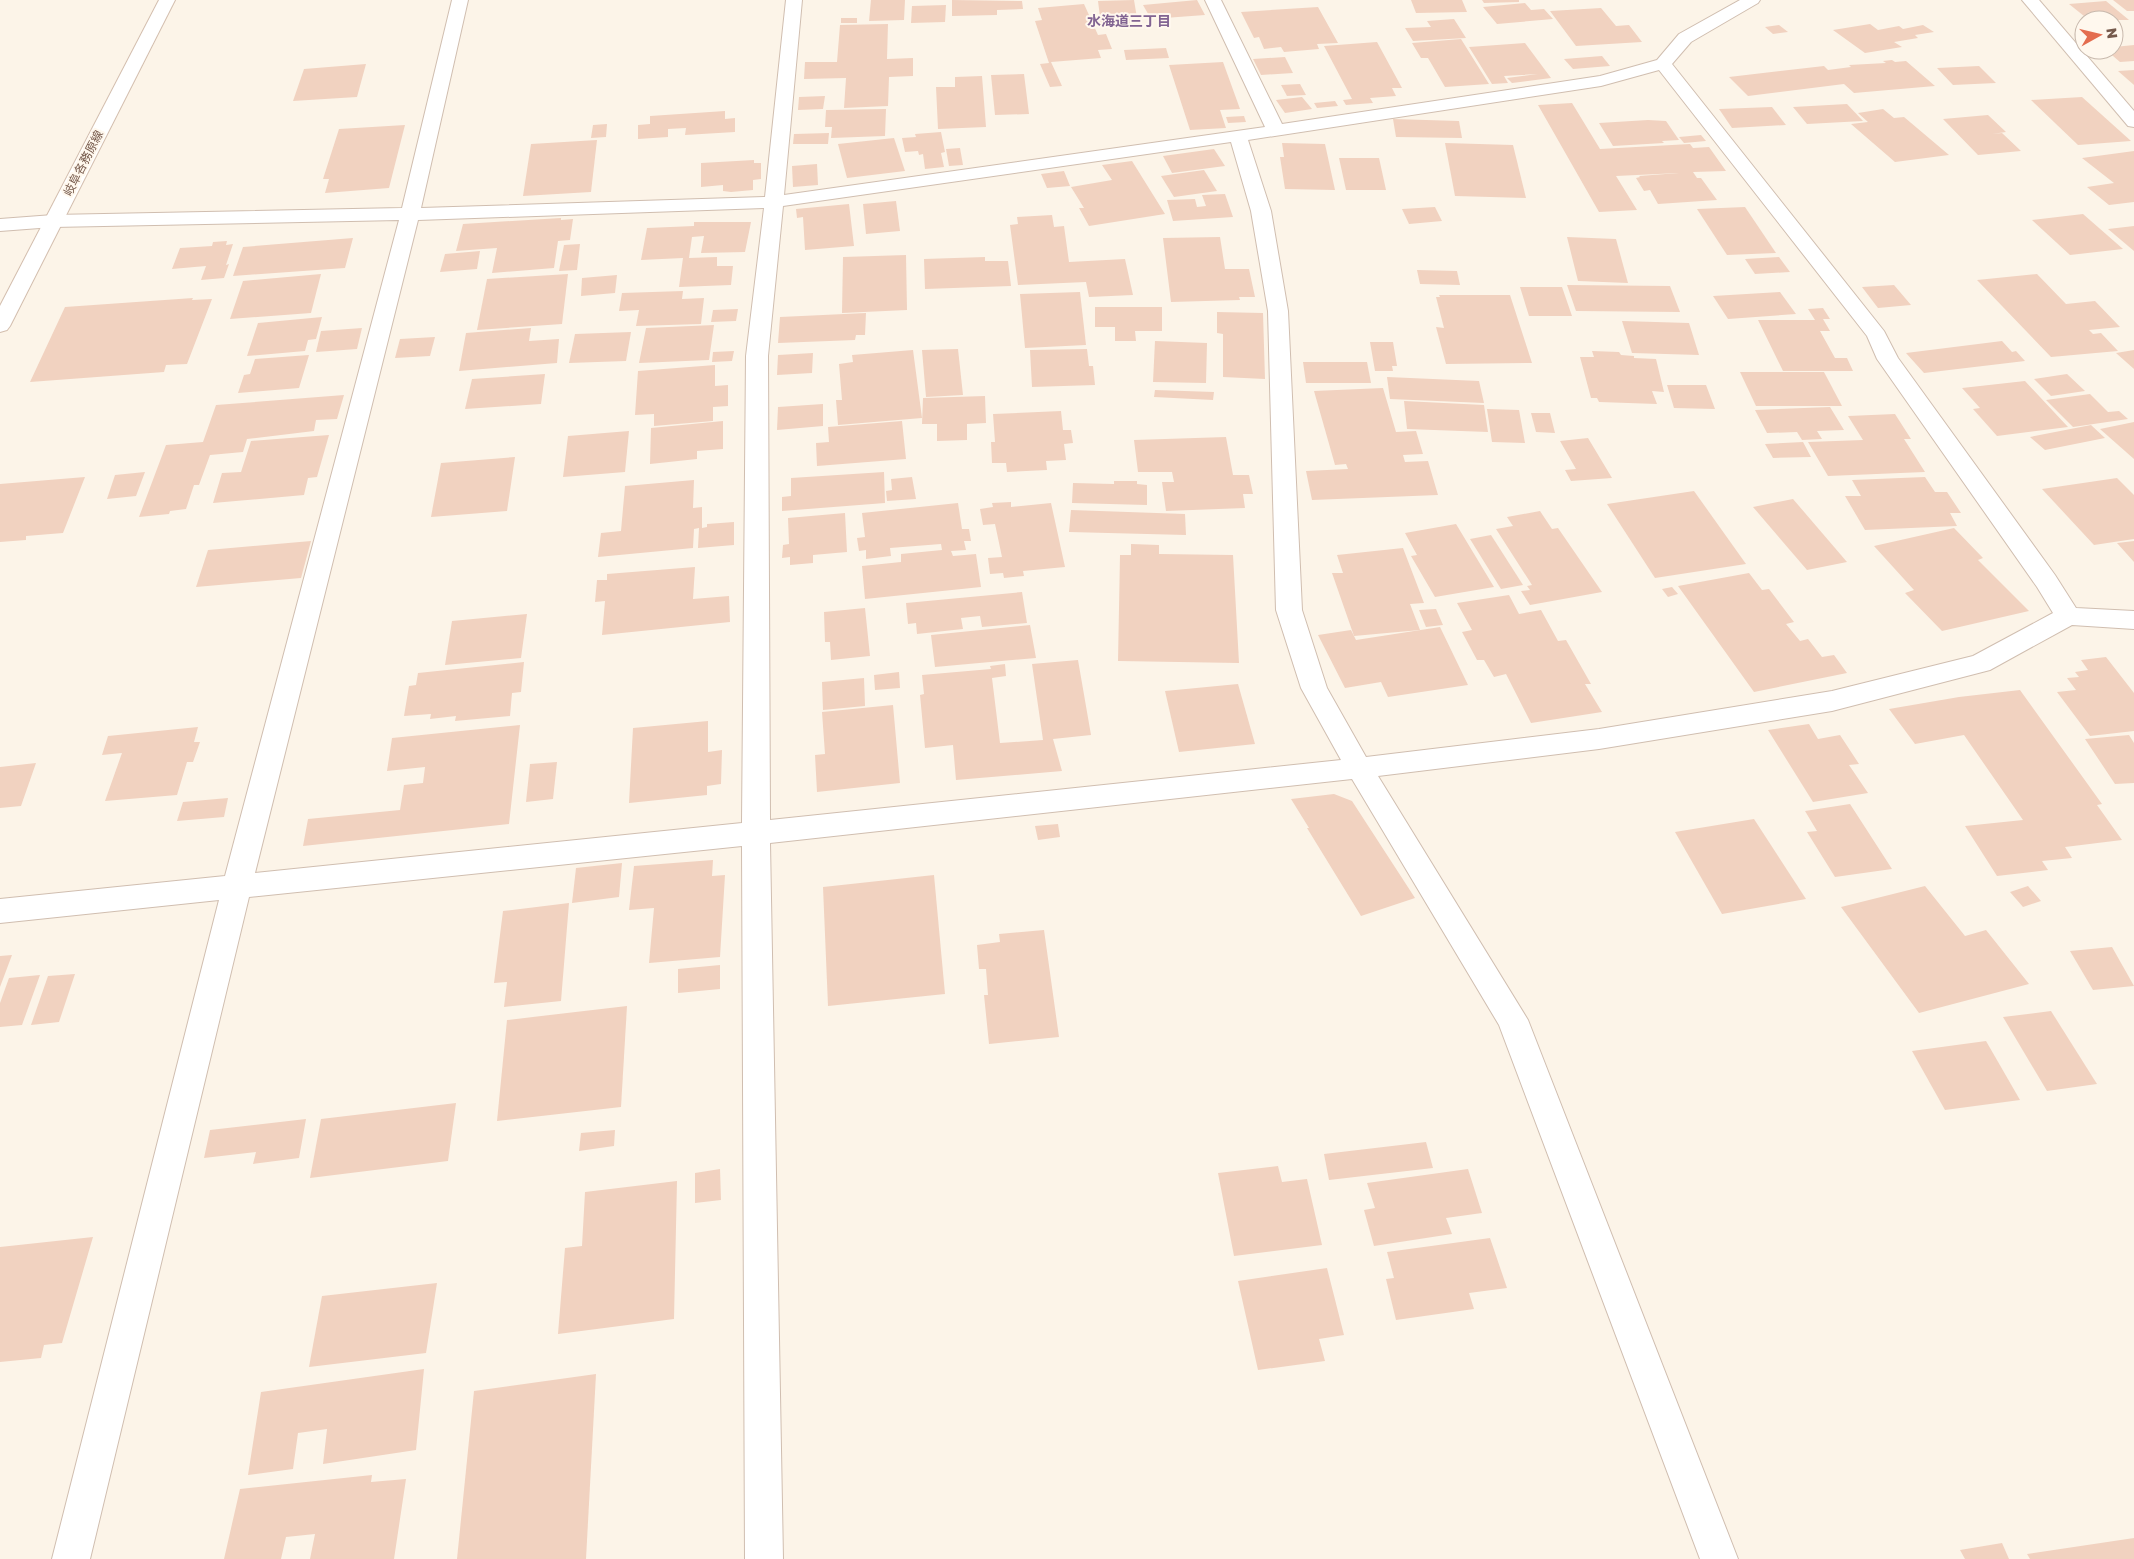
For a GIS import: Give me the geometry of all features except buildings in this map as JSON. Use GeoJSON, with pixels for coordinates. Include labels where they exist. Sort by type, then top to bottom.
{"type":"FeatureCollection","features":[{"type":"Feature","properties":{"kind":"street","name":"岐阜各務原線"},"geometry":{"type":"LineString","coordinates":[[0,326],[167,0]]}},
{"type":"Feature","properties":{"kind":"street"},"geometry":{"type":"LineString","coordinates":[[71,1559],[238,885],[410,214],[460,0]]}},
{"type":"Feature","properties":{"kind":"street"},"geometry":{"type":"LineString","coordinates":[[764,1559],[756,834],[757,356],[794,0]]}},
{"type":"Feature","properties":{"kind":"street"},"geometry":{"type":"LineString","coordinates":[[1213,0],[1275,129]]}},
{"type":"Feature","properties":{"kind":"street"},"geometry":{"type":"LineString","coordinates":[[0,225],[53,221],[410,214],[774,202],[1238,136],[1601,80],[1663,64],[1685,38],[1749,0]]}},
{"type":"Feature","properties":{"kind":"street"},"geometry":{"type":"LineString","coordinates":[[2030,0],[2134,122]]}},
{"type":"Feature","properties":{"kind":"street"},"geometry":{"type":"LineString","coordinates":[[1663,64],[1877,335],[1888,359],[2046,581],[2068,616]]}},
{"type":"Feature","properties":{"kind":"street"},"geometry":{"type":"LineString","coordinates":[[1238,136],[1261,211],[1278,311],[1289,610],[1314,688],[1359,768],[1513,1020],[1719,1559]]}},
{"type":"Feature","properties":{"kind":"street"},"geometry":{"type":"LineString","coordinates":[[0,911],[238,885],[756,834],[1359,768],[1599,739],[1832,701],[1980,662],[2068,616],[2134,620]]}},
{"type":"Feature","properties":{"kind":"district","name":"水海道三丁目"},"geometry":{"type":"Point","coordinates":[1129,20]}}]}
